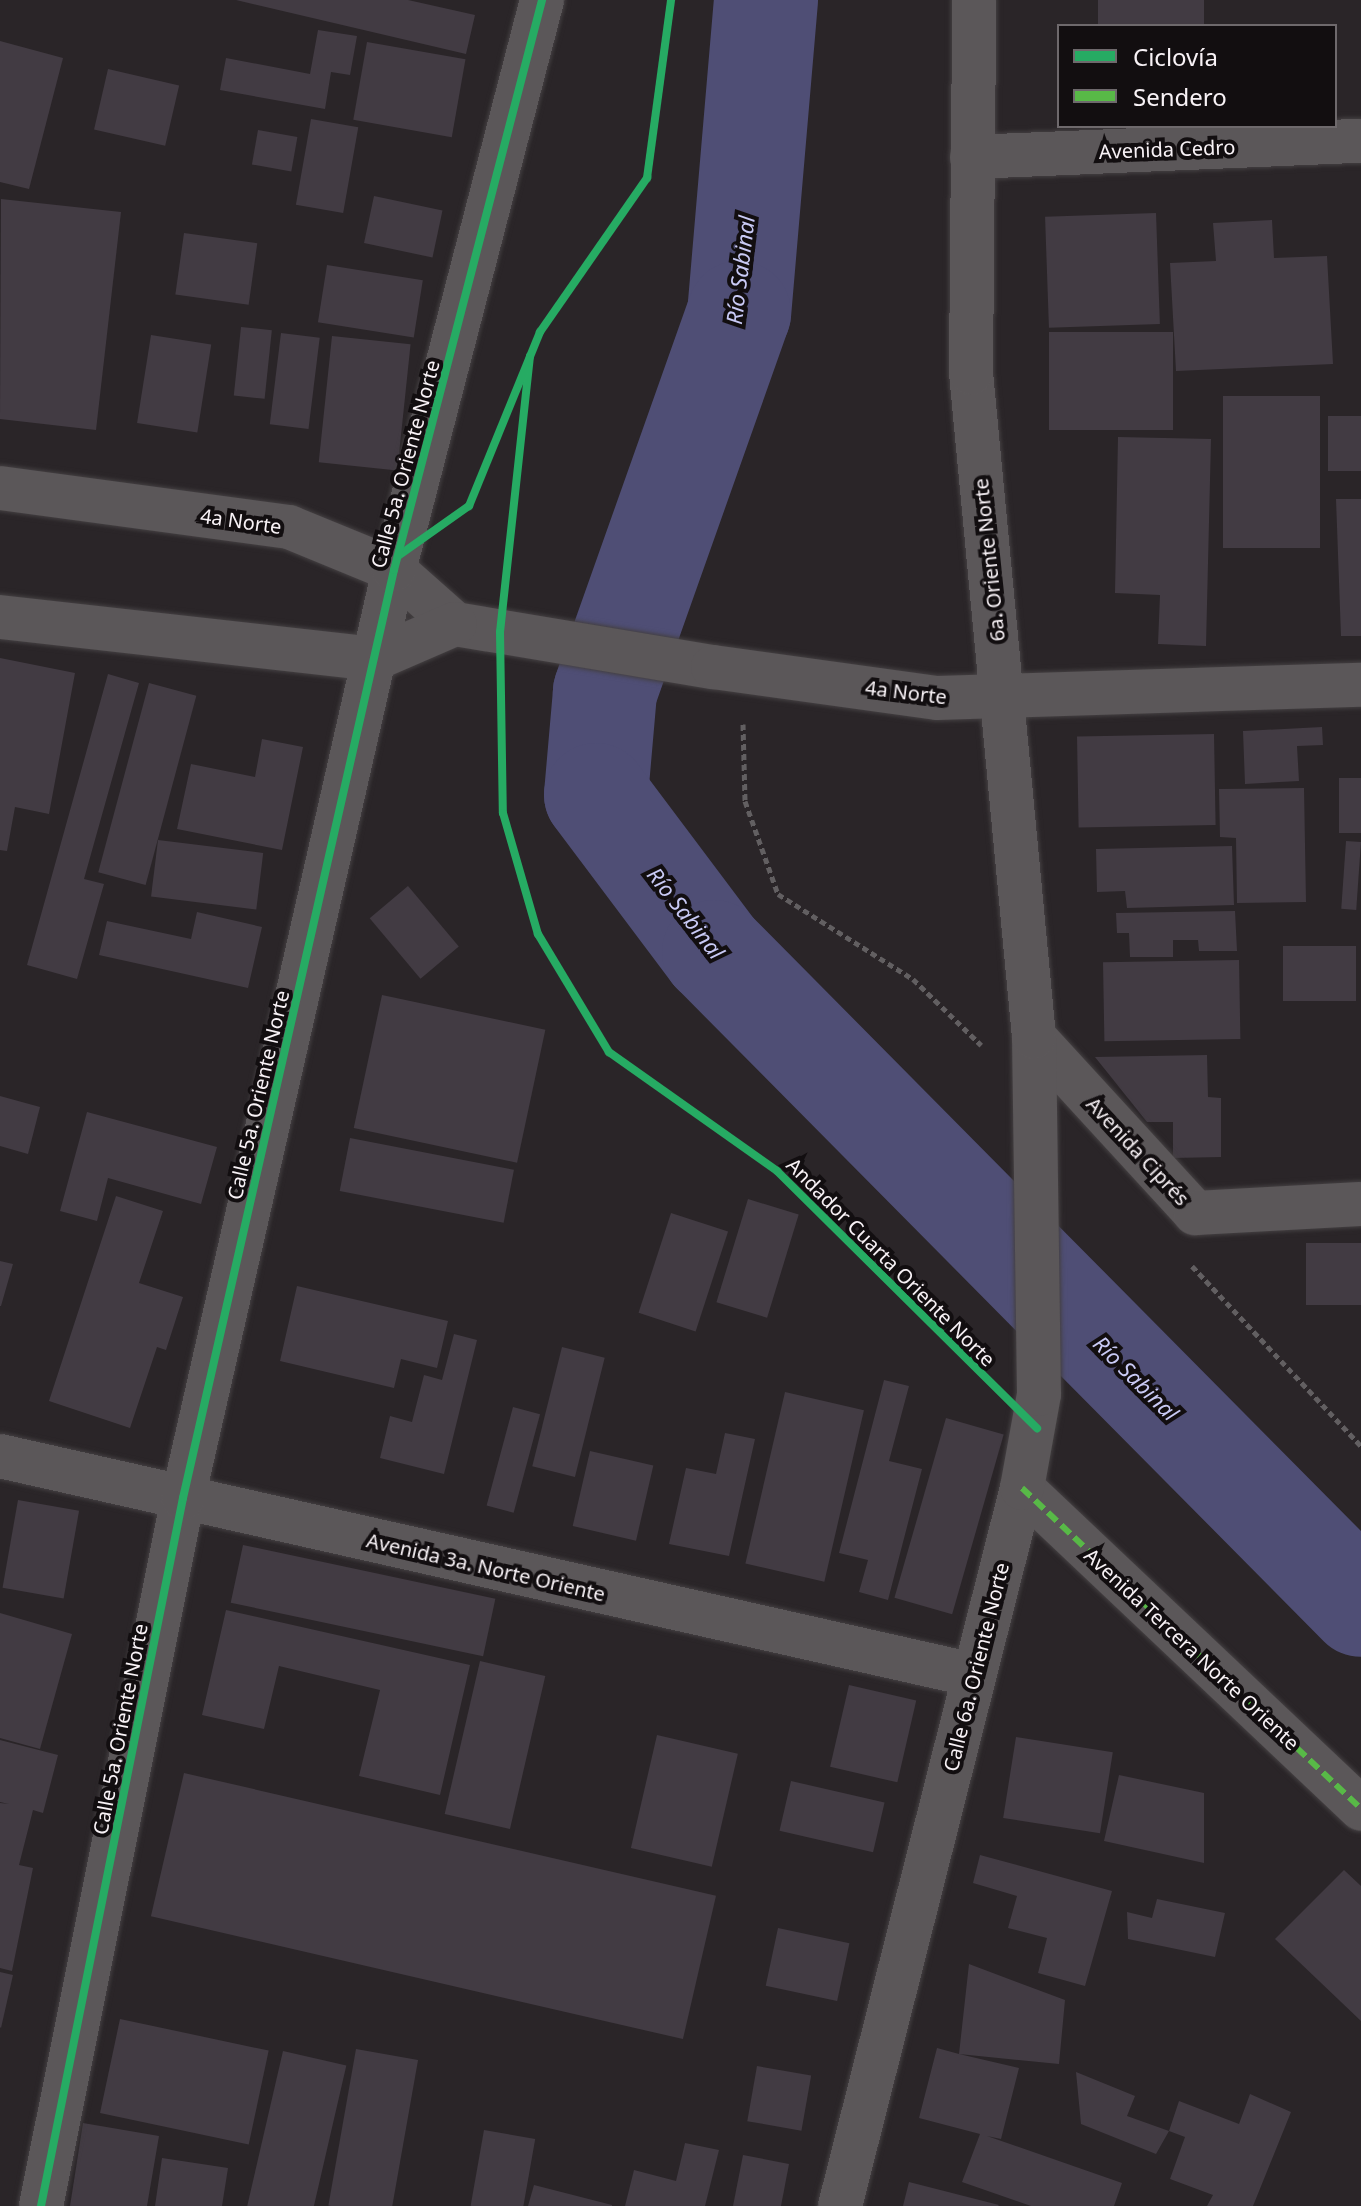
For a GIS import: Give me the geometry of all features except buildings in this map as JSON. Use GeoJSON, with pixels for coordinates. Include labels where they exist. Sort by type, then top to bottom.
{"type":"FeatureCollection","features":[{"type":"Feature","properties":{"kind":"street","name":"Calle 5a. Oriente Norte"},"geometry":{"type":"LineString","coordinates":[[41,2206],[183,1498],[394,570],[542,0]]}},
{"type":"Feature","properties":{"kind":"street","name":"6a. Oriente Norte"},"geometry":{"type":"LineString","coordinates":[[974,0],[971,373],[1034,1037],[1034,1108]]}},
{"type":"Feature","properties":{"kind":"street","name":"Avenida Cedro"},"geometry":{"type":"LineString","coordinates":[[972,157],[1361,141]]}},
{"type":"Feature","properties":{"kind":"street","name":"4a Norte"},"geometry":{"type":"LineString","coordinates":[[0,488],[289,527],[394,570],[455,624],[727,668],[937,698],[1003,699],[1361,685]]}},
{"type":"Feature","properties":{"kind":"street"},"geometry":{"type":"LineString","coordinates":[[0,617],[374,659],[455,624]]}},
{"type":"Feature","properties":{"kind":"street","name":"Avenida Ciprés"},"geometry":{"type":"LineString","coordinates":[[1034,1037],[1195,1213],[1361,1204]]}},
{"type":"Feature","properties":{"kind":"street","name":"Calle 6a. Oriente Norte"},"geometry":{"type":"LineString","coordinates":[[840,2206],[1022,1488],[1039,1394],[1034,1108]]}},
{"type":"Feature","properties":{"kind":"street","name":"Avenida 3a. Norte Oriente"},"geometry":{"type":"LineString","coordinates":[[0,1456],[973,1675]]}},
{"type":"Feature","properties":{"kind":"street","name":"Avenida Tercera Norte Oriente"},"geometry":{"type":"LineString","coordinates":[[1022,1488],[1361,1809]]}},
{"type":"Feature","properties":{"kind":"path"},"geometry":{"type":"LineString","coordinates":[[727,668],[745,801],[778,894],[913,979],[1034,1108]]}},
{"type":"Feature","properties":{"kind":"path"},"geometry":{"type":"LineString","coordinates":[[1187,1260],[1361,1446]]}},
{"type":"Feature","properties":{"kind":"waterway","name":"Río Sabinal"},"geometry":{"type":"LineString","coordinates":[[766,0],[739,313],[605,692],[596,795],[714,952],[1361,1605]]}},
{"type":"Feature","properties":{"kind":"marked path"},"geometry":{"type":"LineString","coordinates":[[1022,1488],[1361,1809]]}},
{"type":"Feature","properties":{"kind":"cycle path"},"geometry":{"type":"LineString","coordinates":[[41,2206],[183,1498],[394,570],[542,0]]}},
{"type":"Feature","properties":{"kind":"cycle path"},"geometry":{"type":"LineString","coordinates":[[398,556],[469,506],[540,332],[647,178],[671,0]]}},
{"type":"Feature","properties":{"kind":"cycle path","name":"Andador Cuarta Oriente Norte"},"geometry":{"type":"LineString","coordinates":[[530,356],[500,632],[503,813],[538,934],[609,1052],[777,1171],[1037,1428]]}}]}
